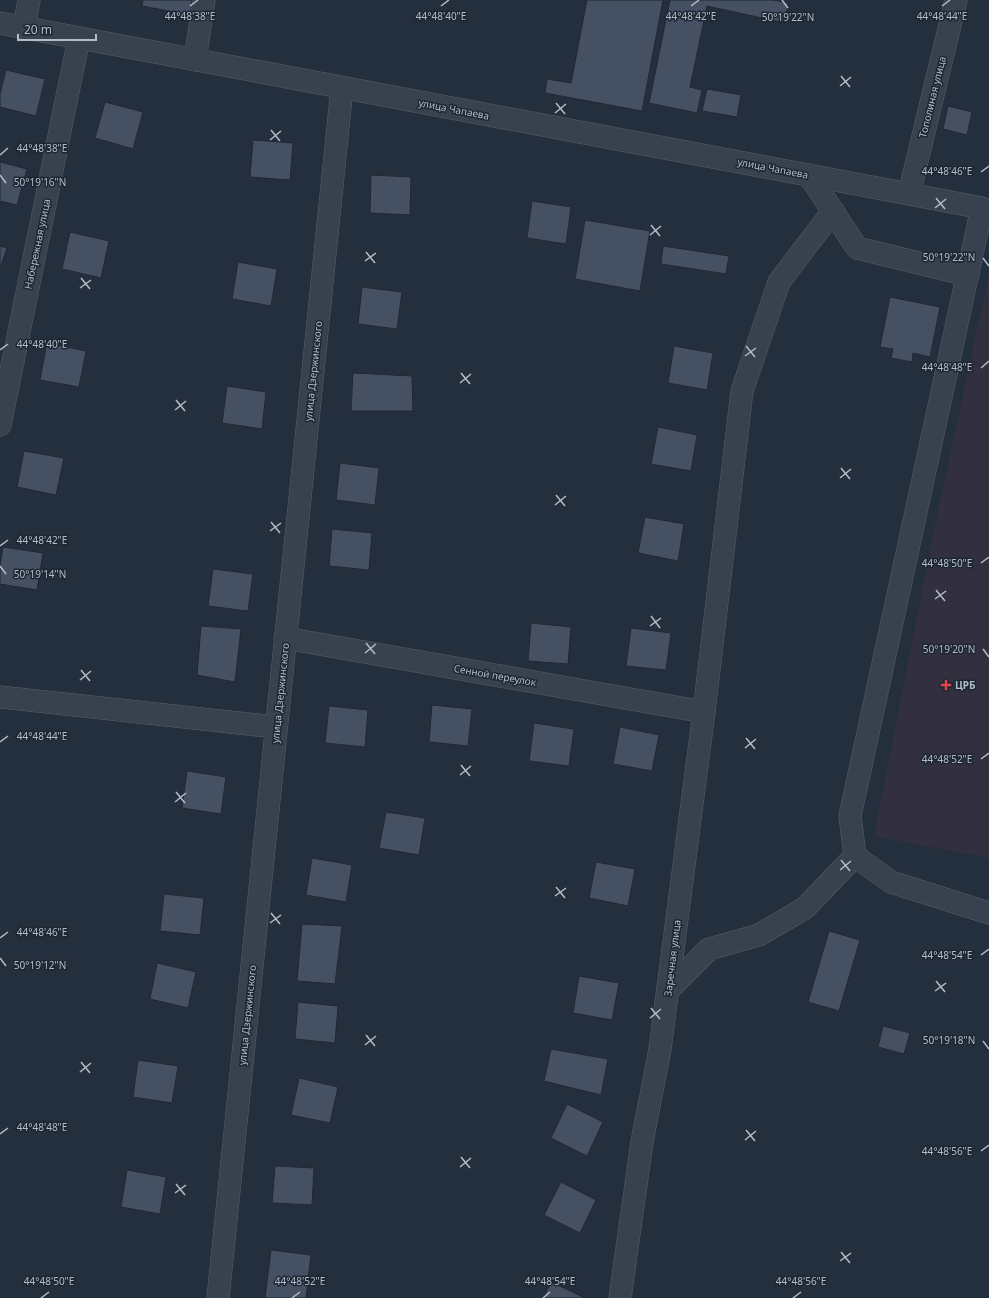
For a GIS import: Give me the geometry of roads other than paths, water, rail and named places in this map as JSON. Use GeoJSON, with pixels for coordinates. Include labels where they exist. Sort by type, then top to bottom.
{"type":"FeatureCollection","features":[{"type":"Feature","properties":{"kind":"street"},"geometry":{"type":"LineString","coordinates":[[24,28],[29,0]]}},
{"type":"Feature","properties":{"kind":"street"},"geometry":{"type":"LineString","coordinates":[[195,60],[204,0]]}},
{"type":"Feature","properties":{"kind":"street","name":"Тополиная улица"},"geometry":{"type":"LineString","coordinates":[[909,194],[956,0]]}},
{"type":"Feature","properties":{"kind":"street","name":"улица Чапаева"},"geometry":{"type":"LineString","coordinates":[[0,23],[986,209]]}},
{"type":"Feature","properties":{"kind":"street","name":"Набережная улица"},"geometry":{"type":"LineString","coordinates":[[0,425],[79,38]]}},
{"type":"Feature","properties":{"kind":"street","name":"улица Дзержинского"},"geometry":{"type":"LineString","coordinates":[[218,1298],[342,88]]}},
{"type":"Feature","properties":{"kind":"street"},"geometry":{"type":"LineString","coordinates":[[809,175],[857,248],[968,275]]}},
{"type":"Feature","properties":{"kind":"street"},"geometry":{"type":"LineString","coordinates":[[986,209],[968,275],[850,816],[855,856],[891,882],[989,912]]}},
{"type":"Feature","properties":{"kind":"street","name":"Заречная улица"},"geometry":{"type":"LineString","coordinates":[[620,1298],[642,1142],[660,1049],[668,990],[704,712],[742,391],[779,282],[833,211]]}},
{"type":"Feature","properties":{"kind":"street","name":"Сенной переулок"},"geometry":{"type":"LineString","coordinates":[[285,638],[704,712]]}},
{"type":"Feature","properties":{"kind":"street"},"geometry":{"type":"LineString","coordinates":[[0,697],[276,727]]}},
{"type":"Feature","properties":{"kind":"street"},"geometry":{"type":"LineString","coordinates":[[668,990],[709,949],[759,935],[805,908],[855,856]]}},
{"type":"Feature","properties":{"kind":"place","name":"ЦРБ"},"geometry":{"type":"Point","coordinates":[946,685]}}]}
